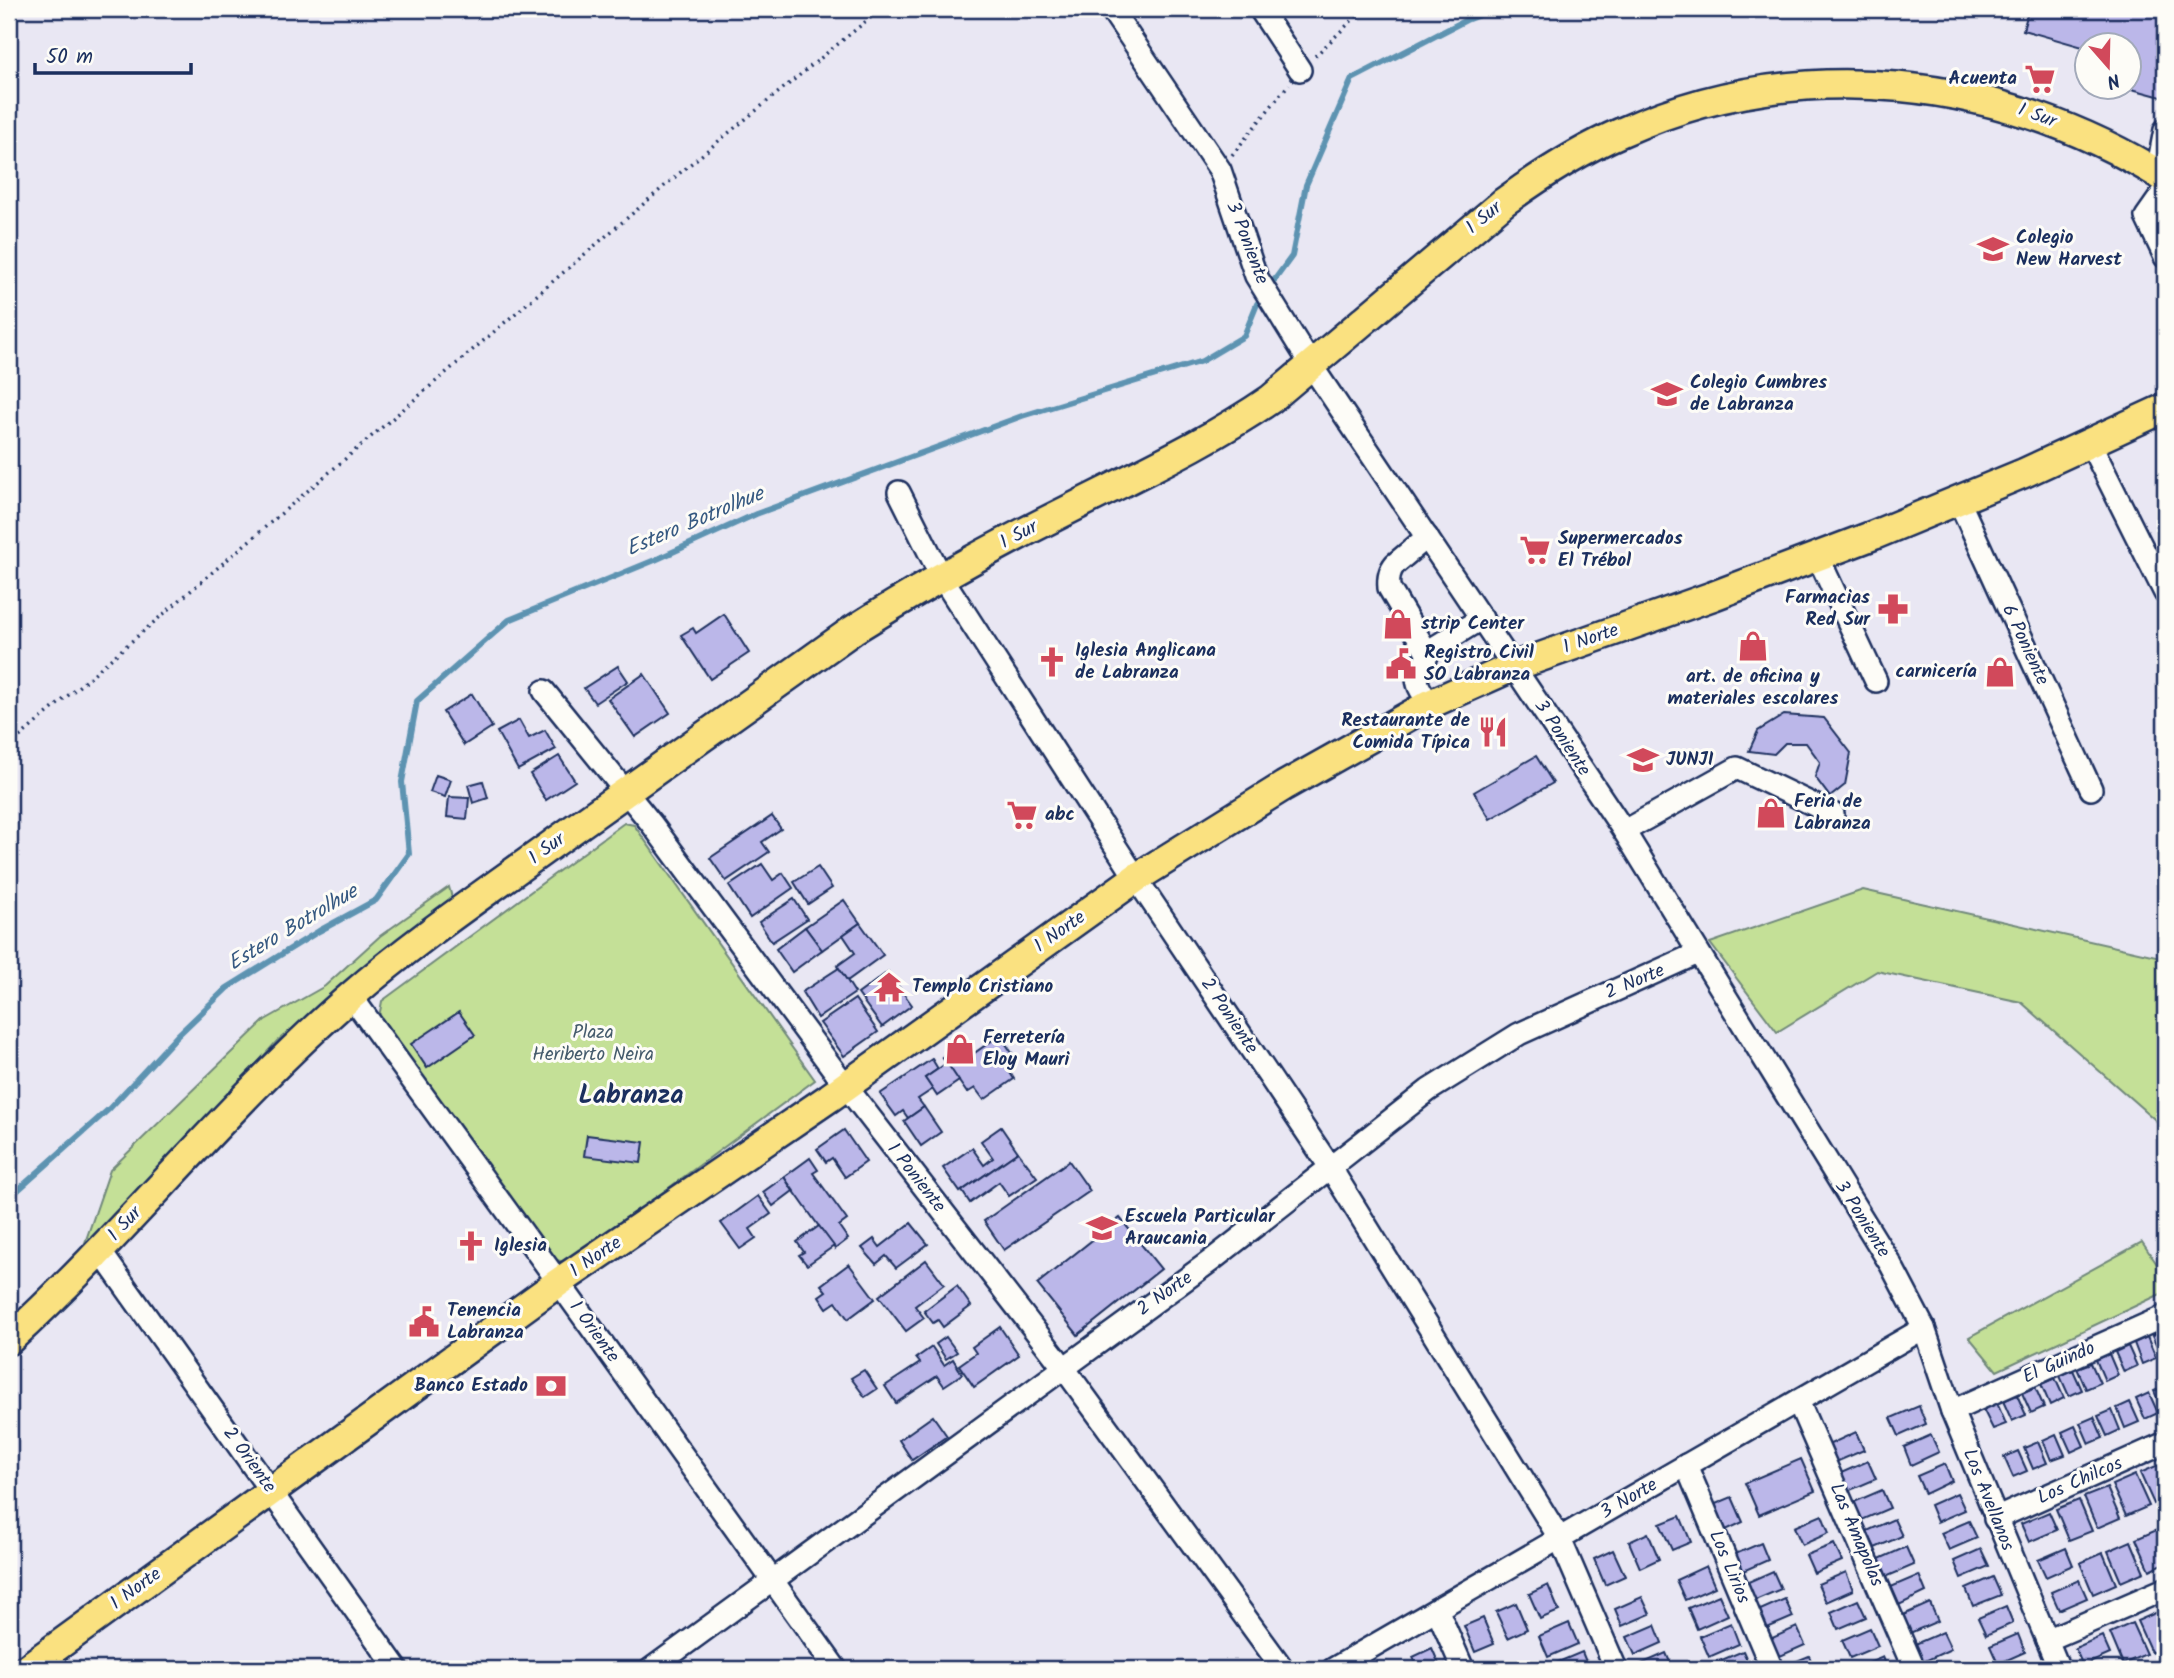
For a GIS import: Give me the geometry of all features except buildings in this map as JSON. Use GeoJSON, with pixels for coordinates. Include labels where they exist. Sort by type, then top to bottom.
{"type":"FeatureCollection","features":[{"type":"Feature","properties":{"kind":"main road","name":"1 Sur"},"geometry":{"type":"LineString","coordinates":[[9,1340],[57,1296],[256,1086],[351,996],[450,918],[853,630],[942,576],[1240,421],[1271,399],[1486,216],[1531,182],[1590,147],[1623,131],[1693,106],[1728,97],[1790,88],[1860,85],[1936,90],[1997,103],[2036,115],[2090,137],[2162,180]]}},
{"type":"Feature","properties":{"kind":"main road","name":"1 Norte"},"geometry":{"type":"LineString","coordinates":[[26,1669],[559,1282],[845,1086],[1136,878],[1284,786],[1430,704],[1515,666],[1818,557],[1959,501],[2165,408]]}},
{"type":"Feature","properties":{"kind":"street","name":"3 Poniente"},"geometry":{"type":"LineString","coordinates":[[1111,9],[1220,170],[1256,276],[1311,365],[1624,831],[1891,1265],[1924,1328]]}},
{"type":"Feature","properties":{"kind":"street"},"geometry":{"type":"LineString","coordinates":[[1260,9],[1300,70]]}},
{"type":"Feature","properties":{"kind":"street"},"geometry":{"type":"LineString","coordinates":[[2165,130],[2162,180],[2146,217],[2165,257]]}},
{"type":"Feature","properties":{"kind":"street"},"geometry":{"type":"LineString","coordinates":[[2090,443],[2165,593]]}},
{"type":"Feature","properties":{"kind":"street","name":"2 Poniente"},"geometry":{"type":"LineString","coordinates":[[899,492],[942,576],[1136,878],[1330,1167],[1560,1539],[1616,1669]]}},
{"type":"Feature","properties":{"kind":"street","name":"6 Poniente"},"geometry":{"type":"LineString","coordinates":[[1959,501],[2091,789]]}},
{"type":"Feature","properties":{"kind":"street"},"geometry":{"type":"LineString","coordinates":[[1427,537],[1391,569],[1388,588],[1427,652],[1427,661],[1418,675],[1417,683],[1430,704]]}},
{"type":"Feature","properties":{"kind":"street"},"geometry":{"type":"LineString","coordinates":[[1818,557],[1876,681]]}},
{"type":"Feature","properties":{"kind":"street"},"geometry":{"type":"LineString","coordinates":[[1427,652],[1482,618]]}},
{"type":"Feature","properties":{"kind":"street","name":"1 Poniente"},"geometry":{"type":"LineString","coordinates":[[544,691],[651,823],[845,1086],[1064,1368],[1283,1669]]}},
{"type":"Feature","properties":{"kind":"street"},"geometry":{"type":"LineString","coordinates":[[1624,831],[1737,768],[1833,814]]}},
{"type":"Feature","properties":{"kind":"street","name":"2 Norte"},"geometry":{"type":"LineString","coordinates":[[652,1669],[1212,1260],[1429,1090],[1518,1034],[1698,953]]}},
{"type":"Feature","properties":{"kind":"street","name":"1 Oriente"},"geometry":{"type":"LineString","coordinates":[[351,996],[835,1669]]}},
{"type":"Feature","properties":{"kind":"street","name":"2 Oriente"},"geometry":{"type":"LineString","coordinates":[[100,1251],[397,1669]]}},
{"type":"Feature","properties":{"kind":"street","name":"El Guindo"},"geometry":{"type":"LineString","coordinates":[[1952,1411],[2165,1316]]}},
{"type":"Feature","properties":{"kind":"street","name":"3 Norte"},"geometry":{"type":"LineString","coordinates":[[1333,1669],[1924,1328]]}},
{"type":"Feature","properties":{"kind":"street","name":"Los Avellanos"},"geometry":{"type":"LineString","coordinates":[[1924,1328],[1952,1411],[2059,1669]]}},
{"type":"Feature","properties":{"kind":"street","name":"Las Amapolas"},"geometry":{"type":"LineString","coordinates":[[1798,1401],[1914,1669]]}},
{"type":"Feature","properties":{"kind":"street","name":"Los Chilcos"},"geometry":{"type":"LineString","coordinates":[[1995,1519],[2165,1443]]}},
{"type":"Feature","properties":{"kind":"street","name":"Los Lirios"},"geometry":{"type":"LineString","coordinates":[[1686,1465],[1772,1669]]}},
{"type":"Feature","properties":{"kind":"street"},"geometry":{"type":"LineString","coordinates":[[2047,1640],[2165,1589]]}},
{"type":"Feature","properties":{"kind":"street"},"geometry":{"type":"LineString","coordinates":[[1437,1609],[1463,1669]]}},
{"type":"Feature","properties":{"kind":"path"},"geometry":{"type":"LineString","coordinates":[[9,746],[688,166],[881,9]]}},
{"type":"Feature","properties":{"kind":"green space","name":"Plaza Heriberto Neira"},"geometry":{"type":"Polygon","coordinates":[[[624,823],[634,825],[815,1080],[567,1263],[550,1258],[379,1017],[382,1001],[624,823]]]}},
{"type":"Feature","properties":{"kind":"green space"},"geometry":{"type":"Polygon","coordinates":[[[449,887],[453,901],[277,1041],[77,1266],[110,1170],[265,1020],[325,986],[380,936],[449,887]]]}},
{"type":"Feature","properties":{"kind":"green space"},"geometry":{"type":"Polygon","coordinates":[[[1863,890],[2165,958],[2165,1123],[2161,1125],[2021,1002],[1877,971],[1777,1032],[1710,943],[1863,890]]]}},
{"type":"Feature","properties":{"kind":"green space"},"geometry":{"type":"Polygon","coordinates":[[[2142,1242],[2165,1276],[2165,1292],[1997,1371],[1969,1337],[2142,1242]]]}},
{"type":"Feature","properties":{"kind":"waterway","name":"Estero Botrolhue"},"geometry":{"type":"LineString","coordinates":[[9,1198],[109,1109],[177,1036],[227,988],[319,931],[376,900],[409,854],[402,782],[417,701],[509,620],[655,560],[756,514],[1022,416],[1202,361],[1244,336],[1257,304],[1292,256],[1306,185],[1352,79],[1466,20],[1495,9]]}},
{"type":"Feature","properties":{"kind":"place","name":"Acuenta"},"geometry":{"type":"Point","coordinates":[2040,79]}},
{"type":"Feature","properties":{"kind":"place","name":"Colegio New Harvest"},"geometry":{"type":"Point","coordinates":[1993,249]}},
{"type":"Feature","properties":{"kind":"place","name":"Colegio Cumbres de Labranza"},"geometry":{"type":"Point","coordinates":[1667,394]}},
{"type":"Feature","properties":{"kind":"place","name":"Supermercados El Trébol"},"geometry":{"type":"Point","coordinates":[1535,550]}},
{"type":"Feature","properties":{"kind":"place","name":"Farmacias Red Sur"},"geometry":{"type":"Point","coordinates":[1893,609]}},
{"type":"Feature","properties":{"kind":"place","name":"strip Center"},"geometry":{"type":"Point","coordinates":[1398,624]}},
{"type":"Feature","properties":{"kind":"place","name":"art. de oficina y materiales escolares"},"geometry":{"type":"Point","coordinates":[1753,646]}},
{"type":"Feature","properties":{"kind":"place","name":"Iglesia Anglicana de Labranza"},"geometry":{"type":"Point","coordinates":[1052,662]}},
{"type":"Feature","properties":{"kind":"place","name":"Registro Civil SO Labranza"},"geometry":{"type":"Point","coordinates":[1401,664]}},
{"type":"Feature","properties":{"kind":"place","name":"carnicería"},"geometry":{"type":"Point","coordinates":[2000,672]}},
{"type":"Feature","properties":{"kind":"place","name":"Restaurante de Comida Típica"},"geometry":{"type":"Point","coordinates":[1493,732]}},
{"type":"Feature","properties":{"kind":"place","name":"JUNJI"},"geometry":{"type":"Point","coordinates":[1643,760]}},
{"type":"Feature","properties":{"kind":"place","name":"Feria de Labranza"},"geometry":{"type":"Point","coordinates":[1771,813]}},
{"type":"Feature","properties":{"kind":"place","name":"abc"},"geometry":{"type":"Point","coordinates":[1022,815]}},
{"type":"Feature","properties":{"kind":"place","name":"Templo Cristiano"},"geometry":{"type":"Point","coordinates":[889,987]}},
{"type":"Feature","properties":{"kind":"place","name":"Ferretería Eloy Mauri"},"geometry":{"type":"Point","coordinates":[960,1049]}},
{"type":"Feature","properties":{"kind":"place","name":"Escuela Particular Araucania"},"geometry":{"type":"Point","coordinates":[1102,1228]}},
{"type":"Feature","properties":{"kind":"place","name":"Iglesia"},"geometry":{"type":"Point","coordinates":[471,1246]}},
{"type":"Feature","properties":{"kind":"place","name":"Tenencia Labranza"},"geometry":{"type":"Point","coordinates":[424,1322]}},
{"type":"Feature","properties":{"kind":"place","name":"Banco Estado"},"geometry":{"type":"Point","coordinates":[551,1386]}},
{"type":"Feature","properties":{"kind":"district","name":"Labranza"},"geometry":{"type":"Point","coordinates":[631,1096]}}]}
